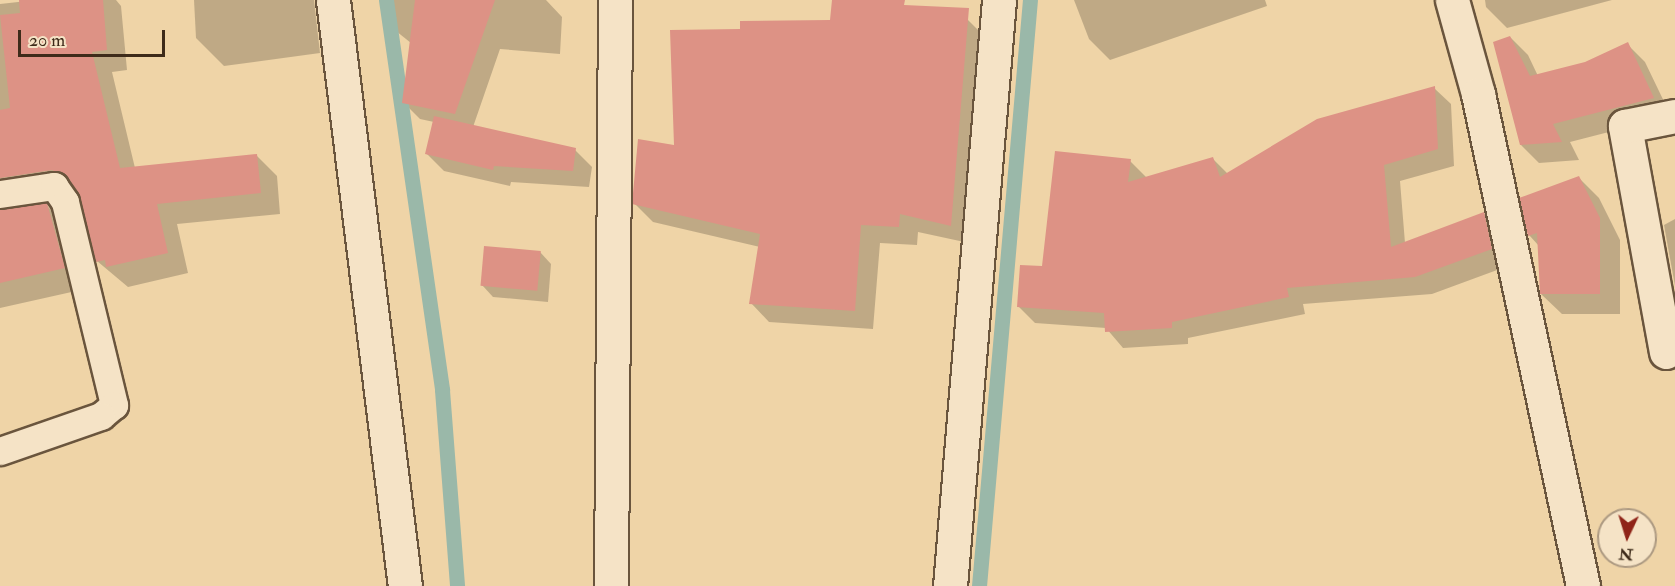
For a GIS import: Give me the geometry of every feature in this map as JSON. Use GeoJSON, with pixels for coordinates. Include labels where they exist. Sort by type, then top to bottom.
{"type":"FeatureCollection","features":[{"type":"Feature","properties":{"kind":"street"},"geometry":{"type":"LineString","coordinates":[[333,0],[405,586]]}},
{"type":"Feature","properties":{"kind":"street"},"geometry":{"type":"LineString","coordinates":[[611,586],[615,0]]}},
{"type":"Feature","properties":{"kind":"street"},"geometry":{"type":"LineString","coordinates":[[950,586],[999,0]]}},
{"type":"Feature","properties":{"kind":"street"},"geometry":{"type":"LineString","coordinates":[[1452,0],[1478,94],[1583,586]]}},
{"type":"Feature","properties":{"kind":"street"},"geometry":{"type":"LineString","coordinates":[[1666,352],[1625,126],[1675,116]]}},
{"type":"Feature","properties":{"kind":"lane"},"geometry":{"type":"LineString","coordinates":[[0,194],[33,186],[54,186],[65,202],[114,405],[101,416],[0,452]]}},
{"type":"Feature","properties":{"kind":"building"},"geometry":{"type":"Polygon","coordinates":[[[19,0],[103,0],[107,50],[92,52],[120,168],[257,154],[261,193],[157,204],[168,253],[106,267],[105,260],[96,262],[80,198],[67,177],[52,170],[0,178],[0,110],[10,108],[0,15],[20,13],[19,0]]]}},
{"type":"Feature","properties":{"kind":"building"},"geometry":{"type":"Polygon","coordinates":[[[415,0],[495,0],[455,114],[402,103],[415,0]]]}},
{"type":"Feature","properties":{"kind":"building"},"geometry":{"type":"Polygon","coordinates":[[[832,0],[905,0],[904,5],[969,8],[951,226],[900,214],[899,227],[861,225],[855,311],[749,304],[760,234],[632,204],[638,139],[674,145],[670,30],[740,29],[740,21],[830,20],[832,0]]]}},
{"type":"Feature","properties":{"kind":"building"},"geometry":{"type":"Polygon","coordinates":[[[1510,36],[1530,76],[1585,62],[1628,42],[1654,98],[1553,124],[1562,142],[1520,145],[1493,42],[1510,36]]]}},
{"type":"Feature","properties":{"kind":"building"},"geometry":{"type":"Polygon","coordinates":[[[1435,86],[1438,149],[1384,165],[1391,247],[1484,212],[1492,249],[1415,277],[1287,288],[1289,297],[1172,322],[1172,328],[1105,332],[1104,313],[1017,307],[1020,265],[1042,266],[1055,151],[1131,159],[1128,182],[1213,157],[1220,177],[1317,119],[1435,86]]]}},
{"type":"Feature","properties":{"kind":"building"},"geometry":{"type":"Polygon","coordinates":[[[434,116],[576,148],[573,171],[494,166],[493,170],[425,154],[434,116]]]}},
{"type":"Feature","properties":{"kind":"building"},"geometry":{"type":"Polygon","coordinates":[[[1579,176],[1600,218],[1600,294],[1540,294],[1537,233],[1528,236],[1519,198],[1579,176]]]}},
{"type":"Feature","properties":{"kind":"building"},"geometry":{"type":"Polygon","coordinates":[[[47,203],[65,268],[0,283],[0,209],[47,203]]]}},
{"type":"Feature","properties":{"kind":"building"},"geometry":{"type":"Polygon","coordinates":[[[484,246],[541,251],[537,291],[481,286],[484,246]]]}},
{"type":"Feature","properties":{"kind":"waterway"},"geometry":{"type":"LineString","coordinates":[[386,0],[442,390],[457,586]]}},
{"type":"Feature","properties":{"kind":"waterway"},"geometry":{"type":"LineString","coordinates":[[979,586],[1030,0]]}}]}
